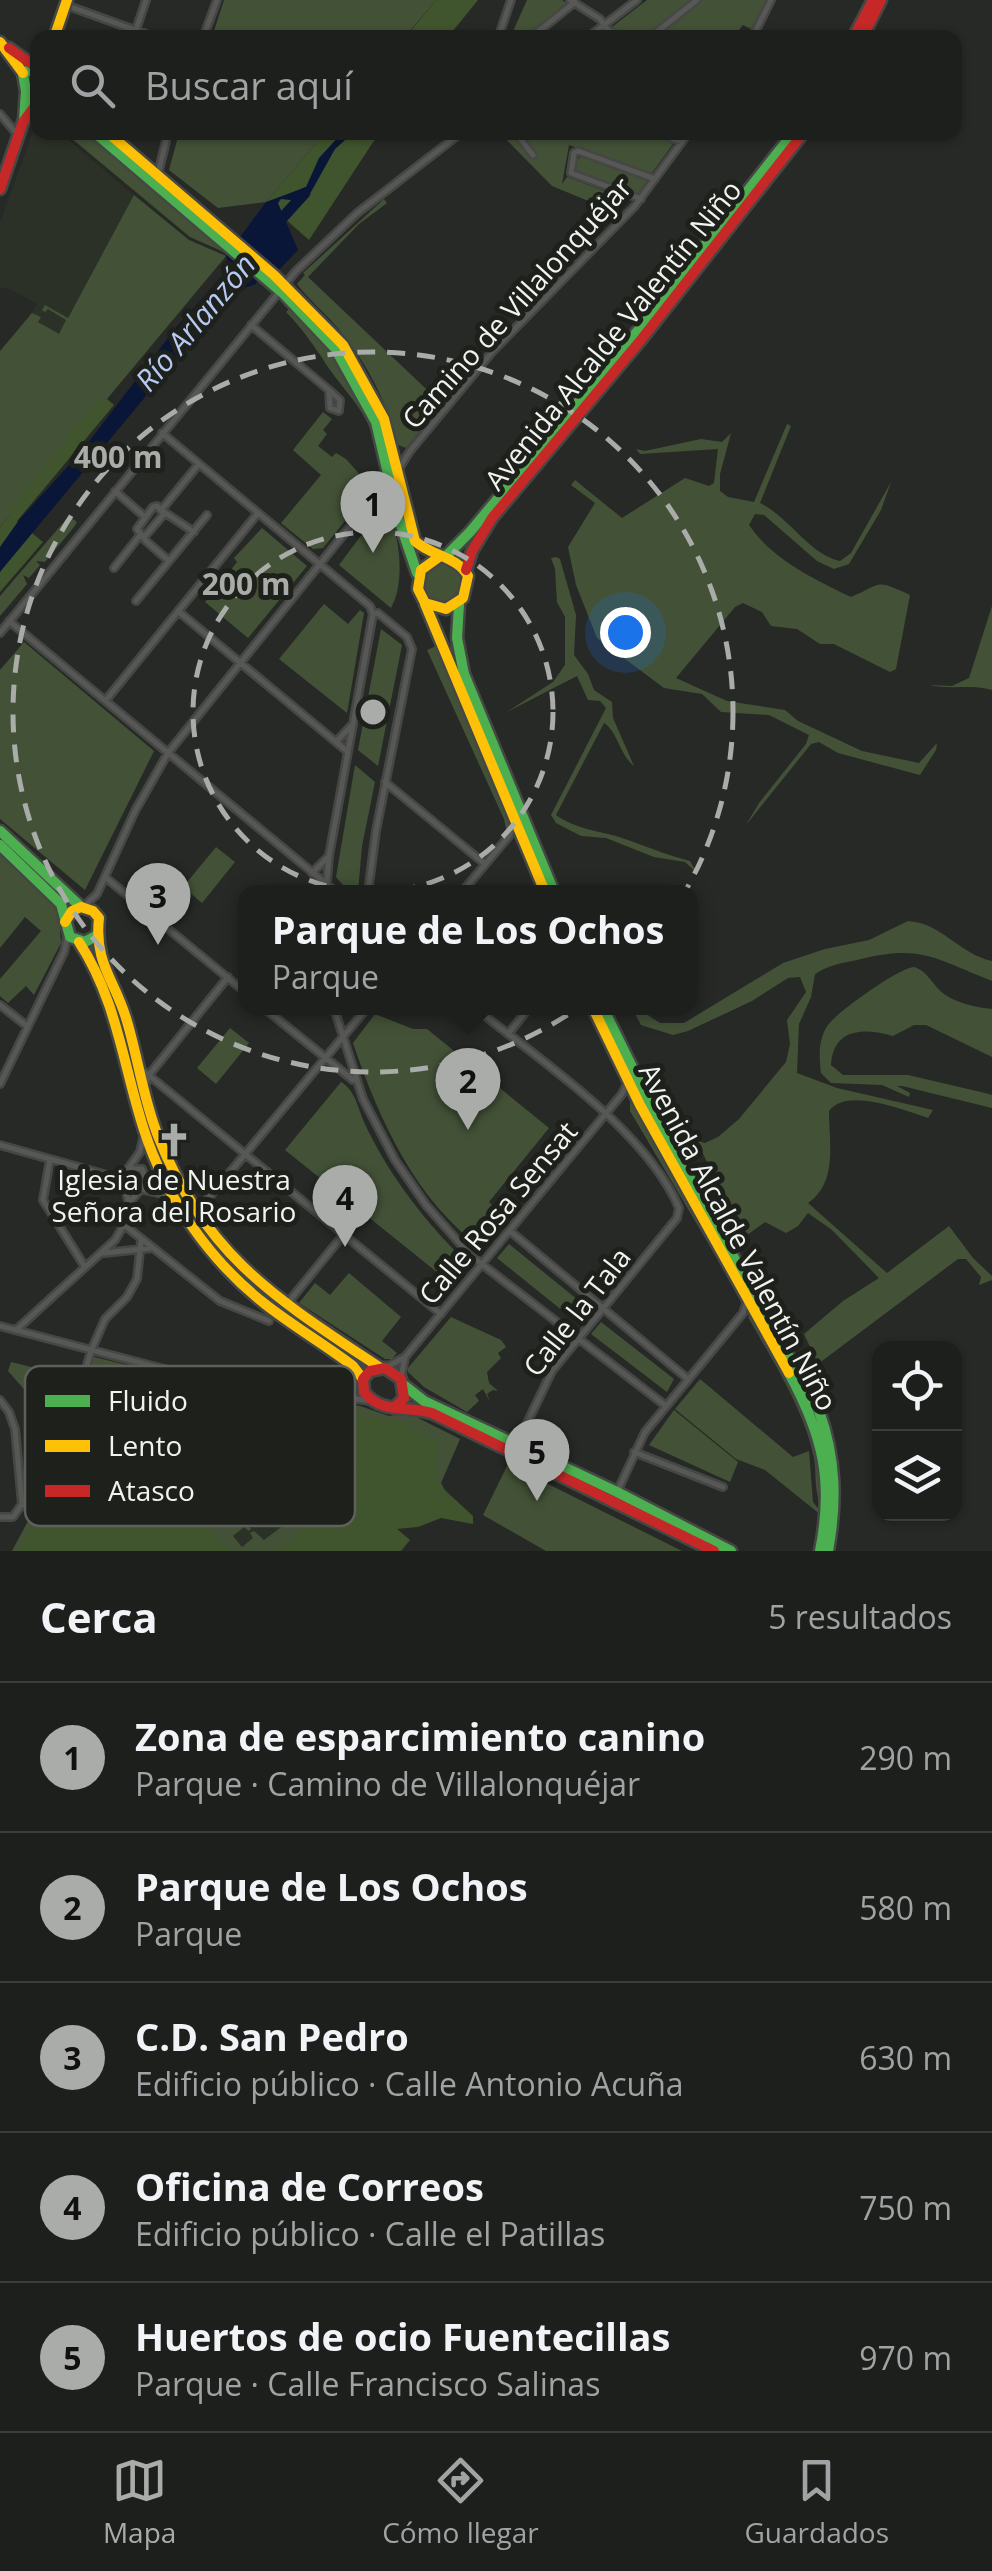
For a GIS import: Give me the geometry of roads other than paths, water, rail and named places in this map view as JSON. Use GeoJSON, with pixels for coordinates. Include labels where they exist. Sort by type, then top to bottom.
{"type":"FeatureCollection","features":[{"type":"Feature","properties":{"kind":"main road"},"geometry":{"type":"LineString","coordinates":[[857,30],[873,0]]}},
{"type":"Feature","properties":{"kind":"main road"},"geometry":{"type":"LineString","coordinates":[[866,30],[882,0]]}},
{"type":"Feature","properties":{"kind":"main road"},"geometry":{"type":"LineString","coordinates":[[58,30],[71,4]]}},
{"type":"Feature","properties":{"kind":"main road"},"geometry":{"type":"LineString","coordinates":[[0,42],[30,60]]}},
{"type":"Feature","properties":{"kind":"main road"},"geometry":{"type":"LineString","coordinates":[[0,42],[23,74],[26,91],[24,119],[0,189]]}},
{"type":"Feature","properties":{"kind":"main road"},"geometry":{"type":"LineString","coordinates":[[23,74],[30,68]]}},
{"type":"Feature","properties":{"kind":"main road"},"geometry":{"type":"LineString","coordinates":[[26,91],[30,94]]}},
{"type":"Feature","properties":{"kind":"main road"},"geometry":{"type":"LineString","coordinates":[[24,119],[30,110]]}},
{"type":"Feature","properties":{"kind":"main road"},"geometry":{"type":"LineString","coordinates":[[104,140],[272,278],[333,333],[352,358],[375,398],[393,451],[394,498],[417,575],[416,588],[542,885]]}},
{"type":"Feature","properties":{"kind":"main road"},"geometry":{"type":"LineString","coordinates":[[117,140],[234,246]]}},
{"type":"Feature","properties":{"kind":"main road","name":"Avenida Alcalde Valentín Niño"},"geometry":{"type":"LineString","coordinates":[[442,557],[470,532],[636,334],[788,140]]}},
{"type":"Feature","properties":{"kind":"main road","name":"Avenida Alcalde Valentín Niño"},"geometry":{"type":"LineString","coordinates":[[466,571],[472,551],[492,518],[640,341],[798,140]]}},
{"type":"Feature","properties":{"kind":"main road"},"geometry":{"type":"LineString","coordinates":[[282,287],[334,348],[360,388],[415,540],[422,550],[458,562],[466,571],[467,592],[459,603],[456,638],[464,674],[551,885]]}},
{"type":"Feature","properties":{"kind":"main road"},"geometry":{"type":"LineString","coordinates":[[417,575],[427,562],[442,557]]}},
{"type":"Feature","properties":{"kind":"main road"},"geometry":{"type":"LineString","coordinates":[[425,603],[438,609],[459,603]]}},
{"type":"Feature","properties":{"kind":"main road"},"geometry":{"type":"LineString","coordinates":[[0,831],[82,907],[97,915],[100,925],[96,945],[119,998],[166,1157],[196,1213],[242,1268],[286,1305],[402,1381],[424,1401],[731,1551]]}},
{"type":"Feature","properties":{"kind":"main road"},"geometry":{"type":"LineString","coordinates":[[0,846],[64,909],[65,922],[108,1002],[144,1128],[174,1196],[202,1239],[232,1275],[263,1302],[353,1366]]}},
{"type":"Feature","properties":{"kind":"main road"},"geometry":{"type":"LineString","coordinates":[[65,922],[72,910],[82,907]]}},
{"type":"Feature","properties":{"kind":"main road"},"geometry":{"type":"LineString","coordinates":[[74,939],[96,936]]}},
{"type":"Feature","properties":{"kind":"main road","name":"Avenida Alcalde Valentín Niño"},"geometry":{"type":"LineString","coordinates":[[597,1015],[636,1098],[801,1392],[822,1443],[828,1484],[820,1551]]}},
{"type":"Feature","properties":{"kind":"main road","name":"Avenida Alcalde Valentín Niño"},"geometry":{"type":"LineString","coordinates":[[606,1015],[638,1084],[819,1411],[836,1478],[828,1551]]}},
{"type":"Feature","properties":{"kind":"main road"},"geometry":{"type":"LineString","coordinates":[[363,1382],[370,1370],[382,1368]]}},
{"type":"Feature","properties":{"kind":"main road"},"geometry":{"type":"LineString","coordinates":[[355,1369],[370,1401],[380,1406],[410,1406],[432,1413],[714,1551]]}},
{"type":"Feature","properties":{"kind":"main road"},"geometry":{"type":"LineString","coordinates":[[394,1408],[404,1398],[402,1381]]}},
{"type":"Feature","properties":{"kind":"street"},"geometry":{"type":"LineString","coordinates":[[71,4],[136,30],[146,0]]}},
{"type":"Feature","properties":{"kind":"street"},"geometry":{"type":"LineString","coordinates":[[207,30],[217,0]]}},
{"type":"Feature","properties":{"kind":"street"},"geometry":{"type":"LineString","coordinates":[[501,30],[511,0]]}},
{"type":"Feature","properties":{"kind":"street"},"geometry":{"type":"LineString","coordinates":[[596,30],[636,0]]}},
{"type":"Feature","properties":{"kind":"street"},"geometry":{"type":"LineString","coordinates":[[659,30],[697,0]]}},
{"type":"Feature","properties":{"kind":"street"},"geometry":{"type":"LineString","coordinates":[[756,30],[771,0]]}},
{"type":"Feature","properties":{"kind":"street"},"geometry":{"type":"LineString","coordinates":[[539,30],[573,1],[611,30]]}},
{"type":"Feature","properties":{"kind":"street"},"geometry":{"type":"LineString","coordinates":[[3,116],[24,119]]}},
{"type":"Feature","properties":{"kind":"street"},"geometry":{"type":"LineString","coordinates":[[0,125],[3,116]]}},
{"type":"Feature","properties":{"kind":"street"},"geometry":{"type":"LineString","coordinates":[[3,116],[18,138]]}},
{"type":"Feature","properties":{"kind":"street"},"geometry":{"type":"LineString","coordinates":[[1,631],[282,287],[356,214],[452,140]]}},
{"type":"Feature","properties":{"kind":"street"},"geometry":{"type":"LineString","coordinates":[[525,140],[534,156]]}},
{"type":"Feature","properties":{"kind":"street"},"geometry":{"type":"LineString","coordinates":[[159,177],[160,156],[166,142]]}},
{"type":"Feature","properties":{"kind":"street","name":"Camino de Villalonquéjar"},"geometry":{"type":"LineString","coordinates":[[97,894],[135,811],[168,753],[504,339],[641,199],[682,142]]}},
{"type":"Feature","properties":{"kind":"street"},"geometry":{"type":"LineString","coordinates":[[641,199],[570,172],[574,153],[578,151],[655,179]]}},
{"type":"Feature","properties":{"kind":"street"},"geometry":{"type":"LineString","coordinates":[[143,162],[160,156]]}},
{"type":"Feature","properties":{"kind":"street"},"geometry":{"type":"LineString","coordinates":[[250,325],[329,390]]}},
{"type":"Feature","properties":{"kind":"street"},"geometry":{"type":"LineString","coordinates":[[162,433],[370,606],[373,614],[326,885]]}},
{"type":"Feature","properties":{"kind":"street","name":"Camino de Villalonquéjar"},"geometry":{"type":"LineString","coordinates":[[393,451],[410,452]]}},
{"type":"Feature","properties":{"kind":"street"},"geometry":{"type":"LineString","coordinates":[[114,568],[199,464]]}},
{"type":"Feature","properties":{"kind":"street"},"geometry":{"type":"LineString","coordinates":[[114,491],[145,516]]}},
{"type":"Feature","properties":{"kind":"street"},"geometry":{"type":"LineString","coordinates":[[381,491],[394,498]]}},
{"type":"Feature","properties":{"kind":"street"},"geometry":{"type":"LineString","coordinates":[[169,561],[136,528],[145,516],[155,506],[194,532]]}},
{"type":"Feature","properties":{"kind":"street"},"geometry":{"type":"LineString","coordinates":[[106,700],[258,513]]}},
{"type":"Feature","properties":{"kind":"street"},"geometry":{"type":"LineString","coordinates":[[136,600],[207,516]]}},
{"type":"Feature","properties":{"kind":"street"},"geometry":{"type":"LineString","coordinates":[[178,611],[348,752]]}},
{"type":"Feature","properties":{"kind":"street"},"geometry":{"type":"LineString","coordinates":[[369,885],[412,645],[378,613],[373,614]]}},
{"type":"Feature","properties":{"kind":"street"},"geometry":{"type":"LineString","coordinates":[[372,626],[385,619]]}},
{"type":"Feature","properties":{"kind":"street"},"geometry":{"type":"LineString","coordinates":[[8,621],[322,885]]}},
{"type":"Feature","properties":{"kind":"street"},"geometry":{"type":"LineString","coordinates":[[336,742],[354,722]]}},
{"type":"Feature","properties":{"kind":"street"},"geometry":{"type":"LineString","coordinates":[[386,782],[485,864]]}},
{"type":"Feature","properties":{"kind":"street"},"geometry":{"type":"LineString","coordinates":[[468,885],[516,822]]}},
{"type":"Feature","properties":{"kind":"street"},"geometry":{"type":"LineString","coordinates":[[509,836],[523,840]]}},
{"type":"Feature","properties":{"kind":"street"},"geometry":{"type":"LineString","coordinates":[[312,873],[329,856]]}},
{"type":"Feature","properties":{"kind":"street"},"geometry":{"type":"LineString","coordinates":[[105,878],[238,985]]}},
{"type":"Feature","properties":{"kind":"street"},"geometry":{"type":"LineString","coordinates":[[82,907],[97,894]]}},
{"type":"Feature","properties":{"kind":"street"},"geometry":{"type":"LineString","coordinates":[[97,894],[97,915]]}},
{"type":"Feature","properties":{"kind":"street"},"geometry":{"type":"LineString","coordinates":[[0,1080],[74,939]]}},
{"type":"Feature","properties":{"kind":"street"},"geometry":{"type":"LineString","coordinates":[[64,952],[74,939]]}},
{"type":"Feature","properties":{"kind":"street"},"geometry":{"type":"LineString","coordinates":[[144,1088],[149,1076],[228,977]]}},
{"type":"Feature","properties":{"kind":"street"},"geometry":{"type":"LineString","coordinates":[[0,1005],[27,1026]]}},
{"type":"Feature","properties":{"kind":"street"},"geometry":{"type":"LineString","coordinates":[[273,1015],[356,1082]]}},
{"type":"Feature","properties":{"kind":"street"},"geometry":{"type":"LineString","coordinates":[[196,1213],[361,1015]]}},
{"type":"Feature","properties":{"kind":"street"},"geometry":{"type":"LineString","coordinates":[[485,1015],[605,1114]]}},
{"type":"Feature","properties":{"kind":"street"},"geometry":{"type":"LineString","coordinates":[[508,1034],[523,1015]]}},
{"type":"Feature","properties":{"kind":"street"},"geometry":{"type":"LineString","coordinates":[[336,1017],[353,1024]]}},
{"type":"Feature","properties":{"kind":"street"},"geometry":{"type":"LineString","coordinates":[[336,1017],[356,1082],[386,1146],[419,1196],[461,1247],[666,1406]]}},
{"type":"Feature","properties":{"kind":"street"},"geometry":{"type":"LineString","coordinates":[[138,1067],[441,1314]]}},
{"type":"Feature","properties":{"kind":"street","name":"Calle Rosa Sensat"},"geometry":{"type":"LineString","coordinates":[[382,1368],[405,1357],[628,1082]]}},
{"type":"Feature","properties":{"kind":"street"},"geometry":{"type":"LineString","coordinates":[[622,1094],[636,1098]]}},
{"type":"Feature","properties":{"kind":"street","name":"Calle la Tala"},"geometry":{"type":"LineString","coordinates":[[517,1444],[542,1386],[680,1211],[646,1153],[605,1114]]}},
{"type":"Feature","properties":{"kind":"street"},"geometry":{"type":"LineString","coordinates":[[16,1330],[118,1236],[128,1203],[124,1186],[127,1170],[140,1152],[144,1128]]}},
{"type":"Feature","properties":{"kind":"street"},"geometry":{"type":"LineString","coordinates":[[0,1146],[107,1175],[140,1191],[157,1190],[174,1196]]}},
{"type":"Feature","properties":{"kind":"street"},"geometry":{"type":"LineString","coordinates":[[50,1159],[43,1200],[85,1267]]}},
{"type":"Feature","properties":{"kind":"street"},"geometry":{"type":"LineString","coordinates":[[107,1175],[137,1167],[145,1173],[147,1182],[128,1203]]}},
{"type":"Feature","properties":{"kind":"street"},"geometry":{"type":"LineString","coordinates":[[86,1366],[105,1319],[137,1279],[140,1245],[123,1224]]}},
{"type":"Feature","properties":{"kind":"street"},"geometry":{"type":"LineString","coordinates":[[509,1230],[688,1379]]}},
{"type":"Feature","properties":{"kind":"street"},"geometry":{"type":"LineString","coordinates":[[286,1305],[344,1234]]}},
{"type":"Feature","properties":{"kind":"street"},"geometry":{"type":"LineString","coordinates":[[101,1254],[140,1245],[152,1248],[220,1301],[269,1321]]}},
{"type":"Feature","properties":{"kind":"street"},"geometry":{"type":"LineString","coordinates":[[617,1492],[634,1452],[666,1406],[743,1313],[748,1298]]}},
{"type":"Feature","properties":{"kind":"street"},"geometry":{"type":"LineString","coordinates":[[743,1313],[758,1314]]}},
{"type":"Feature","properties":{"kind":"street"},"geometry":{"type":"LineString","coordinates":[[0,1326],[154,1366]]}},
{"type":"Feature","properties":{"kind":"street","name":"Calle Rosa Sensat"},"geometry":{"type":"LineString","coordinates":[[402,1381],[405,1357]]}},
{"type":"Feature","properties":{"kind":"street"},"geometry":{"type":"LineString","coordinates":[[355,1391],[363,1382]]}},
{"type":"Feature","properties":{"kind":"street"},"geometry":{"type":"LineString","coordinates":[[355,1398],[370,1401]]}},
{"type":"Feature","properties":{"kind":"street"},"geometry":{"type":"LineString","coordinates":[[0,1400],[14,1424],[22,1504],[17,1515],[4,1518]]}},
{"type":"Feature","properties":{"kind":"street"},"geometry":{"type":"LineString","coordinates":[[634,1452],[723,1488]]}},
{"type":"Feature","properties":{"kind":"water","name":"Río Arlanzón"},"geometry":{"type":"Polygon","coordinates":[[[336,140],[345,140],[335,149],[311,192],[300,201],[281,199],[278,203],[298,250],[277,272],[263,268],[256,284],[230,293],[214,307],[170,367],[0,572],[0,547],[19,520],[81,452],[174,330],[224,274],[226,256],[266,202],[306,187],[319,158],[336,140]]]}},
{"type":"Feature","properties":{"kind":"waterway","name":"Río Arlanzón"},"geometry":{"type":"LineString","coordinates":[[274,227],[305,193]]}},
{"type":"Feature","properties":{"kind":"place","name":"Zona de esparcimiento canino"},"geometry":{"type":"Point","coordinates":[373,553]}},
{"type":"Feature","properties":{"kind":"place","name":"C.D. San Pedro"},"geometry":{"type":"Point","coordinates":[158,945]}},
{"type":"Feature","properties":{"kind":"place","name":"Parque de Los Ochos"},"geometry":{"type":"Point","coordinates":[468,1130]}},
{"type":"Feature","properties":{"kind":"place","name":"Iglesia de Nuestra Señora del Rosario"},"geometry":{"type":"Point","coordinates":[174,1140]}},
{"type":"Feature","properties":{"kind":"place","name":"Oficina de Correos"},"geometry":{"type":"Point","coordinates":[345,1247]}},
{"type":"Feature","properties":{"kind":"place","name":"Huertos de ocio Fuentecillas"},"geometry":{"type":"Point","coordinates":[537,1501]}}]}
